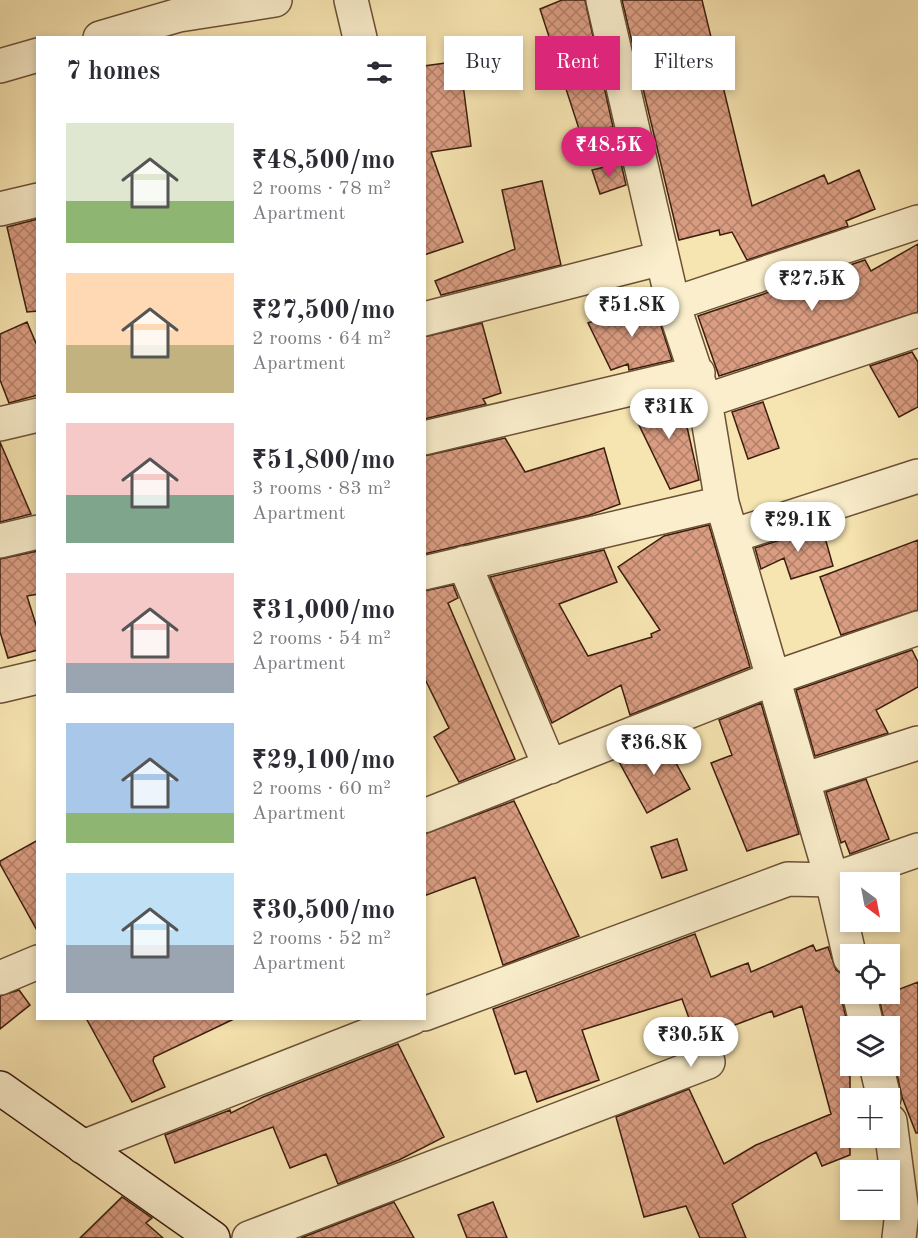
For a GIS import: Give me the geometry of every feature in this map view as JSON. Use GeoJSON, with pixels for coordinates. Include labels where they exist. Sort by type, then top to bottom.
{"type":"FeatureCollection","features":[{"type":"Feature","properties":{"kind":"street"},"geometry":{"type":"LineString","coordinates":[[107,36],[178,15],[275,0]]}},
{"type":"Feature","properties":{"kind":"street"},"geometry":{"type":"LineString","coordinates":[[351,0],[360,36]]}},
{"type":"Feature","properties":{"kind":"street"},"geometry":{"type":"LineString","coordinates":[[603,0],[673,304],[701,387],[722,503],[832,880],[847,944]]}},
{"type":"Feature","properties":{"kind":"street"},"geometry":{"type":"LineString","coordinates":[[0,66],[36,56]]}},
{"type":"Feature","properties":{"kind":"street"},"geometry":{"type":"LineString","coordinates":[[0,209],[36,200]]}},
{"type":"Feature","properties":{"kind":"street"},"geometry":{"type":"LineString","coordinates":[[673,304],[918,222]]}},
{"type":"Feature","properties":{"kind":"street"},"geometry":{"type":"LineString","coordinates":[[426,314],[662,258]]}},
{"type":"Feature","properties":{"kind":"street"},"geometry":{"type":"LineString","coordinates":[[426,438],[701,387],[918,330]]}},
{"type":"Feature","properties":{"kind":"street"},"geometry":{"type":"LineString","coordinates":[[0,424],[36,415]]}},
{"type":"Feature","properties":{"kind":"street"},"geometry":{"type":"LineString","coordinates":[[732,536],[918,476]]}},
{"type":"Feature","properties":{"kind":"street"},"geometry":{"type":"LineString","coordinates":[[426,572],[722,503]]}},
{"type":"Feature","properties":{"kind":"street"},"geometry":{"type":"LineString","coordinates":[[0,541],[36,532]]}},
{"type":"Feature","properties":{"kind":"street"},"geometry":{"type":"LineString","coordinates":[[464,563],[549,767]]}},
{"type":"Feature","properties":{"kind":"street"},"geometry":{"type":"LineString","coordinates":[[426,815],[774,678],[918,628]]}},
{"type":"Feature","properties":{"kind":"street"},"geometry":{"type":"LineString","coordinates":[[0,686],[36,677]]}},
{"type":"Feature","properties":{"kind":"street"},"geometry":{"type":"LineString","coordinates":[[803,780],[918,743]]}},
{"type":"Feature","properties":{"kind":"street"},"geometry":{"type":"LineString","coordinates":[[426,1013],[788,879],[832,880],[918,850]]}},
{"type":"Feature","properties":{"kind":"street"},"geometry":{"type":"LineString","coordinates":[[0,978],[36,963]]}},
{"type":"Feature","properties":{"kind":"street"},"geometry":{"type":"LineString","coordinates":[[83,1147],[407,1020]]}},
{"type":"Feature","properties":{"kind":"street"},"geometry":{"type":"LineString","coordinates":[[249,1238],[708,1062]]}},
{"type":"Feature","properties":{"kind":"street"},"geometry":{"type":"LineString","coordinates":[[0,1088],[213,1238]]}},
{"type":"Feature","properties":{"kind":"street"},"geometry":{"type":"LineString","coordinates":[[894,1148],[902,1212],[899,1238]]}},
{"type":"Feature","properties":{"kind":"building"},"geometry":{"type":"Polygon","coordinates":[[[562,0],[585,0],[593,36],[549,36],[540,9],[562,0]]]}},
{"type":"Feature","properties":{"kind":"building"},"geometry":{"type":"Polygon","coordinates":[[[622,0],[702,0],[711,36],[632,36],[632,42],[622,0]]]}},
{"type":"Feature","properties":{"kind":"building"},"geometry":{"type":"Polygon","coordinates":[[[444,63],[444,90],[464,90],[471,146],[431,152],[463,242],[426,254],[426,66],[444,63]]]}},
{"type":"Feature","properties":{"kind":"building"},"geometry":{"type":"Polygon","coordinates":[[[566,90],[605,90],[613,127],[580,132],[566,90]]]}},
{"type":"Feature","properties":{"kind":"building"},"geometry":{"type":"Polygon","coordinates":[[[643,90],[724,90],[752,206],[824,175],[828,184],[859,170],[875,209],[846,221],[848,226],[747,260],[732,232],[720,235],[719,230],[679,240],[643,90]]]}},
{"type":"Feature","properties":{"kind":"building"},"geometry":{"type":"Polygon","coordinates":[[[621,163],[626,185],[600,194],[592,170],[621,163]]]}},
{"type":"Feature","properties":{"kind":"building"},"geometry":{"type":"Polygon","coordinates":[[[542,181],[561,265],[441,295],[435,281],[515,249],[502,190],[542,181]]]}},
{"type":"Feature","properties":{"kind":"building"},"geometry":{"type":"Polygon","coordinates":[[[36,220],[36,311],[27,312],[7,227],[36,220]]]}},
{"type":"Feature","properties":{"kind":"building"},"geometry":{"type":"Polygon","coordinates":[[[918,244],[918,312],[719,376],[698,316],[865,260],[871,271],[918,244]]]}},
{"type":"Feature","properties":{"kind":"building"},"geometry":{"type":"Polygon","coordinates":[[[653,301],[672,360],[629,370],[628,364],[611,370],[588,323],[653,301]]]}},
{"type":"Feature","properties":{"kind":"building"},"geometry":{"type":"Polygon","coordinates":[[[27,322],[36,343],[36,396],[9,403],[0,380],[0,334],[27,322]]]}},
{"type":"Feature","properties":{"kind":"building"},"geometry":{"type":"Polygon","coordinates":[[[482,323],[501,393],[483,399],[486,404],[426,419],[426,337],[482,323]]]}},
{"type":"Feature","properties":{"kind":"building"},"geometry":{"type":"Polygon","coordinates":[[[912,352],[918,362],[918,407],[899,417],[870,366],[912,352]]]}},
{"type":"Feature","properties":{"kind":"building"},"geometry":{"type":"Polygon","coordinates":[[[680,396],[699,480],[670,489],[638,423],[635,407],[680,396]]]}},
{"type":"Feature","properties":{"kind":"building"},"geometry":{"type":"Polygon","coordinates":[[[763,402],[779,448],[748,459],[732,412],[763,402]]]}},
{"type":"Feature","properties":{"kind":"building"},"geometry":{"type":"Polygon","coordinates":[[[505,438],[525,472],[604,448],[620,504],[590,515],[426,554],[426,456],[505,438]]]}},
{"type":"Feature","properties":{"kind":"building"},"geometry":{"type":"Polygon","coordinates":[[[0,442],[31,514],[0,522],[0,442]]]}},
{"type":"Feature","properties":{"kind":"building"},"geometry":{"type":"Polygon","coordinates":[[[709,525],[750,667],[630,715],[621,685],[552,723],[490,577],[604,550],[617,582],[559,604],[588,656],[652,637],[651,634],[660,630],[618,567],[664,536],[709,525]]]}},
{"type":"Feature","properties":{"kind":"building"},"geometry":{"type":"Polygon","coordinates":[[[822,527],[833,566],[791,579],[784,558],[761,569],[755,548],[822,527]]]}},
{"type":"Feature","properties":{"kind":"building"},"geometry":{"type":"Polygon","coordinates":[[[918,540],[918,610],[841,635],[820,577],[918,540]]]}},
{"type":"Feature","properties":{"kind":"building"},"geometry":{"type":"Polygon","coordinates":[[[36,551],[36,594],[27,596],[36,625],[36,651],[8,658],[0,632],[0,559],[36,551]]]}},
{"type":"Feature","properties":{"kind":"building"},"geometry":{"type":"Polygon","coordinates":[[[453,585],[458,598],[448,603],[515,759],[459,782],[434,737],[449,728],[426,681],[426,591],[453,585]]]}},
{"type":"Feature","properties":{"kind":"building"},"geometry":{"type":"Polygon","coordinates":[[[912,650],[918,662],[918,687],[876,710],[888,733],[815,756],[796,690],[912,650]]]}},
{"type":"Feature","properties":{"kind":"building"},"geometry":{"type":"Polygon","coordinates":[[[761,703],[799,834],[747,851],[711,763],[732,755],[719,720],[761,703]]]}},
{"type":"Feature","properties":{"kind":"building"},"geometry":{"type":"Polygon","coordinates":[[[664,741],[690,789],[647,813],[618,760],[664,741]]]}},
{"type":"Feature","properties":{"kind":"building"},"geometry":{"type":"Polygon","coordinates":[[[866,779],[889,839],[850,854],[845,841],[841,843],[826,792],[866,779]]]}},
{"type":"Feature","properties":{"kind":"building"},"geometry":{"type":"Polygon","coordinates":[[[514,801],[579,936],[503,965],[475,877],[426,895],[426,833],[514,801]]]}},
{"type":"Feature","properties":{"kind":"building"},"geometry":{"type":"Polygon","coordinates":[[[677,839],[687,870],[662,878],[651,847],[677,839]]]}},
{"type":"Feature","properties":{"kind":"building"},"geometry":{"type":"Polygon","coordinates":[[[36,841],[36,928],[0,864],[0,861],[36,841]]]}},
{"type":"Feature","properties":{"kind":"building"},"geometry":{"type":"Polygon","coordinates":[[[695,934],[711,977],[748,963],[751,972],[813,945],[816,951],[828,947],[836,970],[840,973],[840,1004],[843,1004],[846,1016],[840,1016],[840,1076],[850,1076],[850,1088],[840,1088],[840,1148],[850,1148],[850,1155],[822,1166],[816,1152],[732,1204],[746,1238],[700,1238],[686,1206],[644,1217],[616,1117],[689,1089],[724,1164],[756,1145],[831,1114],[802,1006],[774,1017],[772,1011],[719,1031],[726,1048],[721,1049],[712,1044],[699,1046],[682,999],[582,1030],[599,1080],[537,1102],[526,1071],[515,1074],[493,1009],[695,934]]]}},
{"type":"Feature","properties":{"kind":"building"},"geometry":{"type":"Polygon","coordinates":[[[918,982],[918,1133],[916,1133],[902,1097],[897,1076],[900,1076],[900,1016],[883,1016],[880,1004],[900,1004],[900,989],[918,982]]]}},
{"type":"Feature","properties":{"kind":"building"},"geometry":{"type":"Polygon","coordinates":[[[19,990],[30,1005],[0,1029],[0,996],[19,990]]]}},
{"type":"Feature","properties":{"kind":"building"},"geometry":{"type":"Polygon","coordinates":[[[87,1020],[232,1020],[154,1057],[153,1061],[165,1087],[132,1102],[87,1020]]]}},
{"type":"Feature","properties":{"kind":"building"},"geometry":{"type":"Polygon","coordinates":[[[398,1044],[444,1137],[399,1160],[338,1184],[326,1154],[290,1168],[273,1127],[175,1163],[165,1135],[230,1110],[231,1113],[263,1097],[398,1044]]]}},
{"type":"Feature","properties":{"kind":"building"},"geometry":{"type":"Polygon","coordinates":[[[122,1197],[152,1218],[146,1223],[163,1238],[80,1238],[122,1197]]]}},
{"type":"Feature","properties":{"kind":"building"},"geometry":{"type":"Polygon","coordinates":[[[394,1202],[414,1238],[301,1238],[394,1202]]]}},
{"type":"Feature","properties":{"kind":"building"},"geometry":{"type":"Polygon","coordinates":[[[493,1202],[507,1238],[467,1238],[458,1215],[493,1202]]]}}]}
